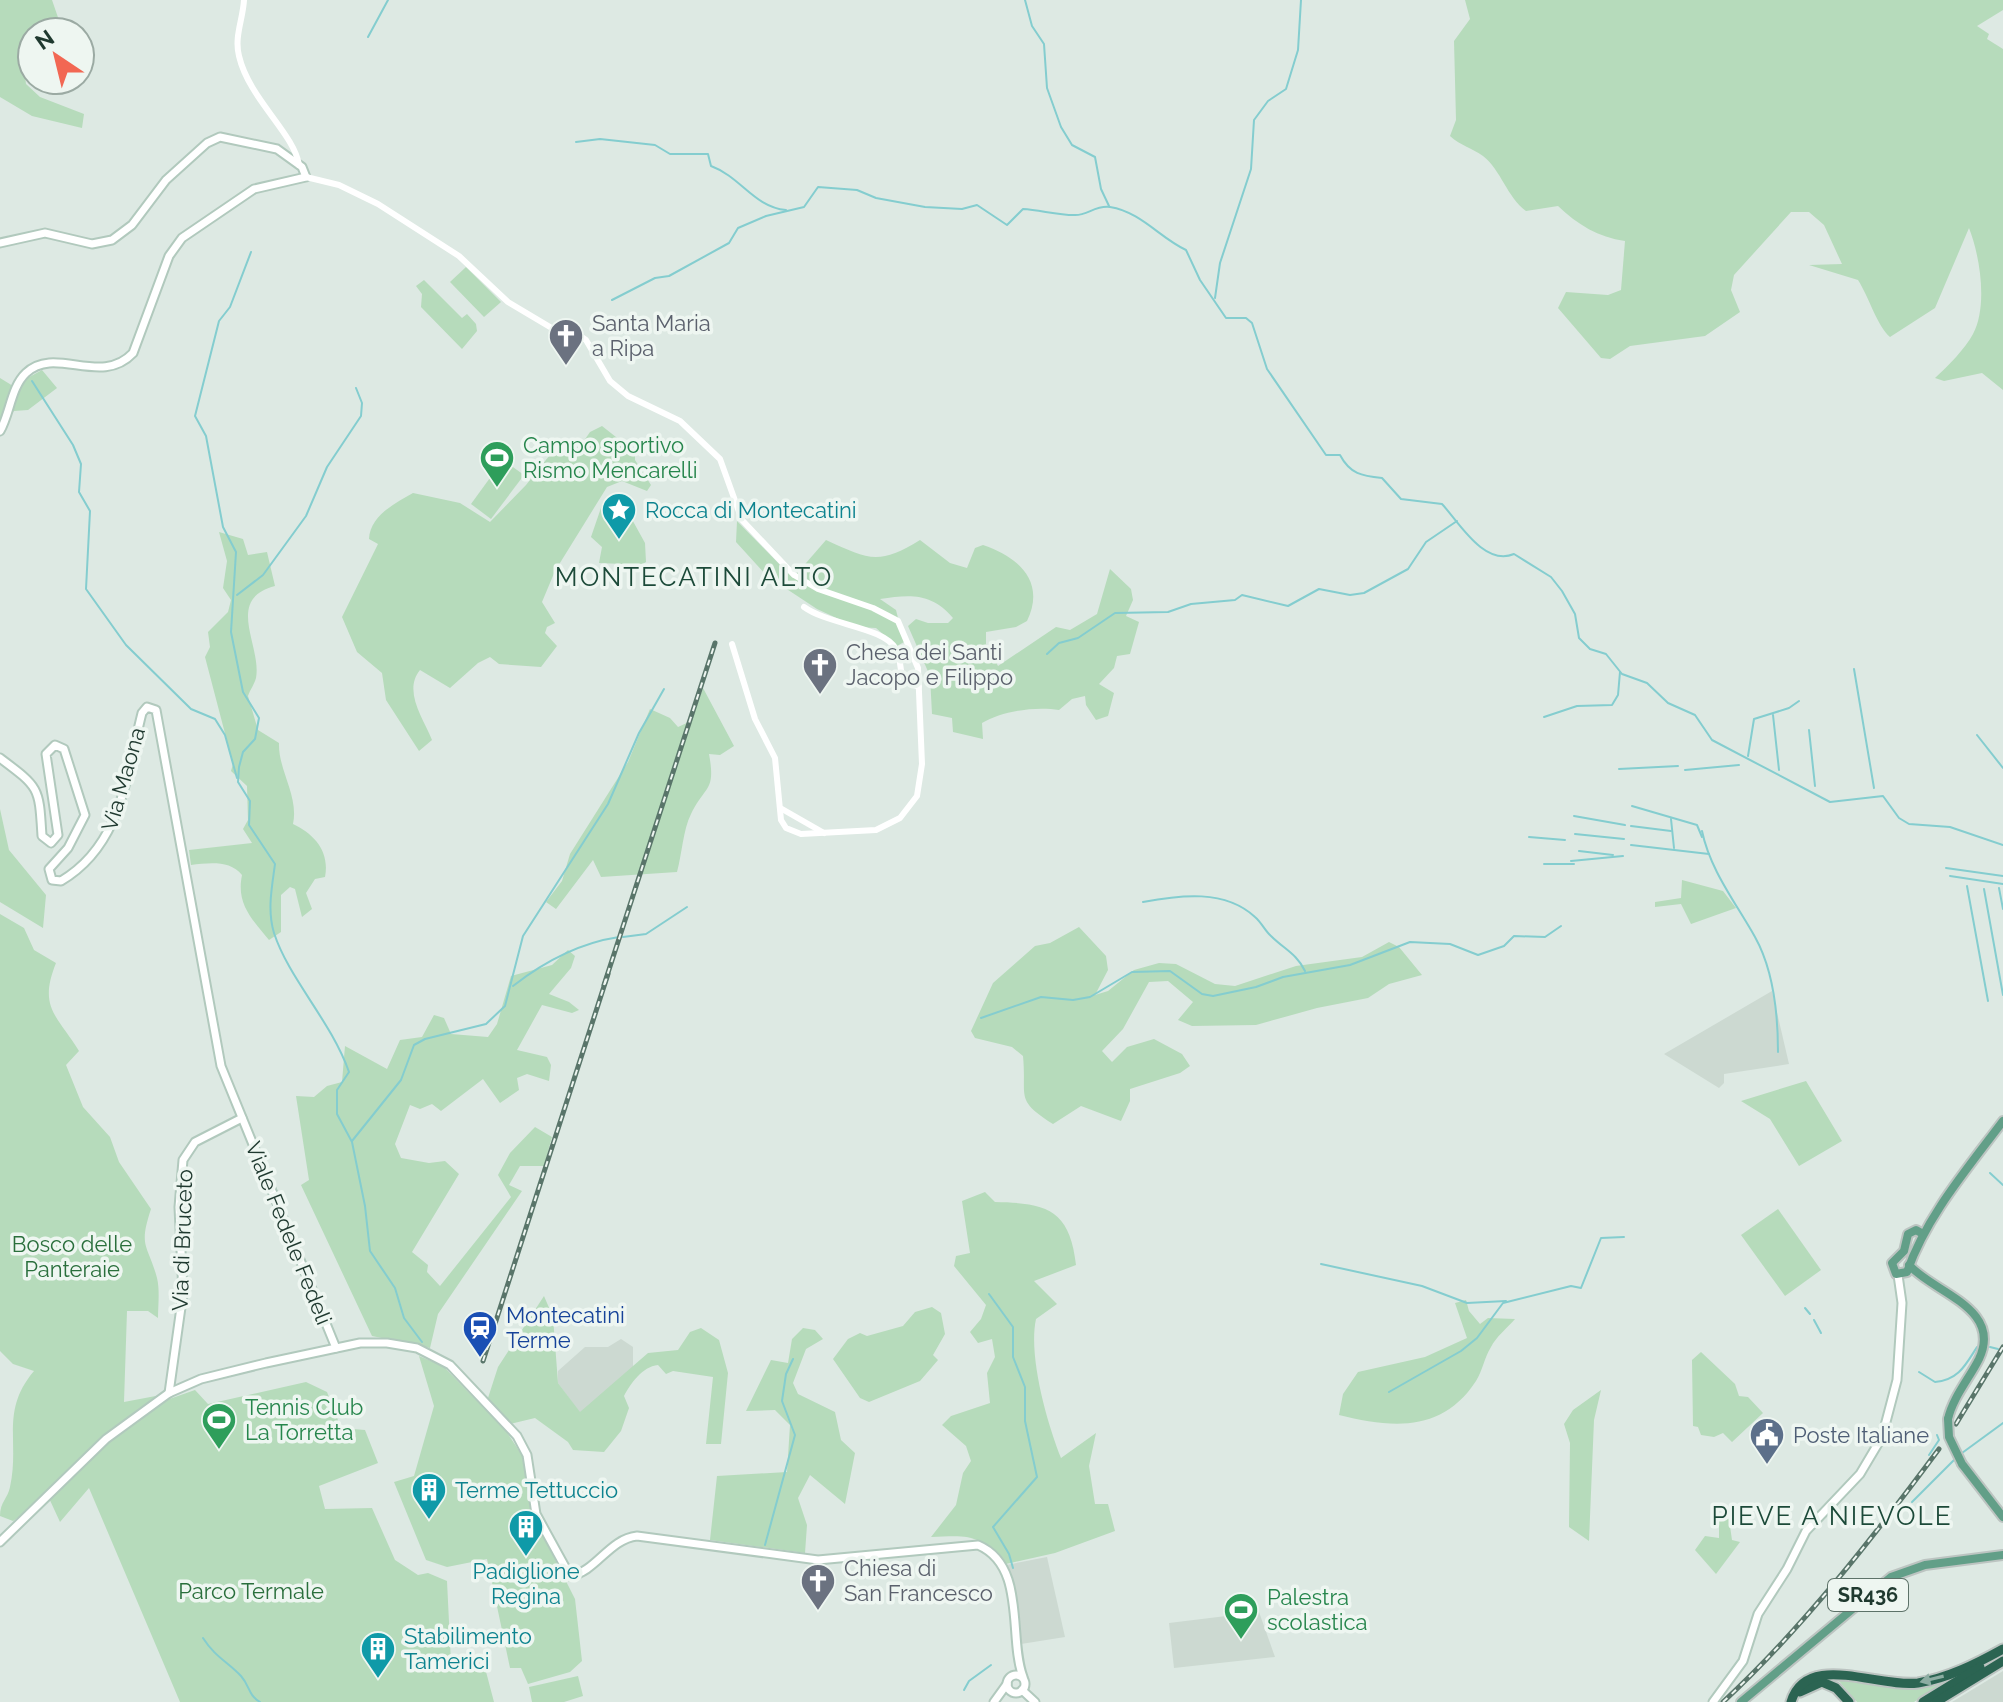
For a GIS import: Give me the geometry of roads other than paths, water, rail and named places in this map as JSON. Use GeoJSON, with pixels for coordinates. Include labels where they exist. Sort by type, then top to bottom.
{"type":"FeatureCollection","features":[{"type":"Feature","properties":{"kind":"highway"},"geometry":{"type":"LineString","coordinates":[[1792,1702],[1799,1685],[1828,1673],[1874,1682],[1917,1683],[1973,1665],[2003,1651]]}},
{"type":"Feature","properties":{"kind":"highway"},"geometry":{"type":"LineString","coordinates":[[1923,1702],[2003,1651]]}},
{"type":"Feature","properties":{"kind":"highway"},"geometry":{"type":"LineString","coordinates":[[1938,1702],[2003,1661]]}},
{"type":"Feature","properties":{"kind":"highway"},"geometry":{"type":"LineString","coordinates":[[1812,1681],[1829,1689],[1841,1702]]}},
{"type":"Feature","properties":{"kind":"highway"},"geometry":{"type":"LineString","coordinates":[[1812,1681],[1837,1683],[1851,1702]]}},
{"type":"Feature","properties":{"kind":"main road"},"geometry":{"type":"LineString","coordinates":[[0,243],[45,233],[92,244],[112,240],[132,225],[166,180],[207,143],[220,137],[277,149],[299,165],[306,177],[254,189],[187,234],[169,256],[133,353],[122,365],[111,369],[45,364],[28,371],[18,383],[0,431]]}},
{"type":"Feature","properties":{"kind":"main road","name":"Via Maona"},"geometry":{"type":"LineString","coordinates":[[0,758],[31,782],[39,794],[42,836],[51,843],[58,835],[46,754],[55,745],[66,754],[85,815],[68,848],[49,869],[52,880],[61,881],[101,846],[112,829],[142,713],[150,707],[156,710],[221,1066],[242,1118]]}},
{"type":"Feature","properties":{"kind":"main road","name":"Viale Fedele Fedeli"},"geometry":{"type":"LineString","coordinates":[[242,1118],[336,1348]]}},
{"type":"Feature","properties":{"kind":"main road","name":"Via di Bruceto"},"geometry":{"type":"LineString","coordinates":[[169,1393],[183,1293],[179,1207],[183,1160],[195,1142],[242,1118]]}},
{"type":"Feature","properties":{"kind":"main road"},"geometry":{"type":"LineString","coordinates":[[1713,1702],[1743,1661],[1758,1614],[1787,1569],[1807,1529],[1865,1469],[1884,1431],[1897,1380],[1904,1272],[1920,1232],[2003,1121]]}},
{"type":"Feature","properties":{"kind":"main road"},"geometry":{"type":"LineString","coordinates":[[1920,1232],[1908,1234],[1904,1251],[1892,1263],[1892,1269],[1923,1279],[1966,1305],[1976,1315],[1984,1332],[1981,1355],[1948,1419],[1954,1451],[2003,1517]]}},
{"type":"Feature","properties":{"kind":"main road"},"geometry":{"type":"LineString","coordinates":[[0,1542],[106,1439],[178,1388],[215,1375],[336,1348],[366,1343],[406,1346],[440,1358],[465,1379],[521,1442],[528,1462],[536,1514],[570,1576],[582,1572],[625,1538],[637,1536],[818,1560],[973,1544],[992,1553],[1003,1566],[1023,1677],[1022,1690]]}},
{"type":"Feature","properties":{"kind":"main road"},"geometry":{"type":"LineString","coordinates":[[175,1363],[178,1388]]}},
{"type":"Feature","properties":{"kind":"main road","name":"SR436"},"geometry":{"type":"LineString","coordinates":[[1741,1702],[1891,1577],[1925,1565],[2003,1555]]}},
{"type":"Feature","properties":{"kind":"main road"},"geometry":{"type":"LineString","coordinates":[[995,1702],[1020,1661]]}},
{"type":"Feature","properties":{"kind":"main road"},"geometry":{"type":"LineString","coordinates":[[1011,1676],[1023,1677]]}},
{"type":"Feature","properties":{"kind":"main road"},"geometry":{"type":"LineString","coordinates":[[1007,1684],[1013,1692]]}},
{"type":"Feature","properties":{"kind":"main road"},"geometry":{"type":"LineString","coordinates":[[995,1702],[1022,1690]]}},
{"type":"Feature","properties":{"kind":"main road"},"geometry":{"type":"LineString","coordinates":[[1022,1690],[1035,1702]]}},
{"type":"Feature","properties":{"kind":"street"},"geometry":{"type":"LineString","coordinates":[[244,0],[238,37],[239,56],[253,93],[294,148],[299,165]]}},
{"type":"Feature","properties":{"kind":"street"},"geometry":{"type":"LineString","coordinates":[[306,177],[357,192],[459,256],[508,302],[555,330],[573,331],[586,340],[610,381],[628,396],[680,421],[720,459],[742,520],[794,575],[818,589],[873,608],[898,621],[918,668],[922,773],[919,792],[912,805],[895,822],[881,829],[827,834],[792,833],[783,824],[775,758],[755,719],[732,644]]}},
{"type":"Feature","properties":{"kind":"street"},"geometry":{"type":"LineString","coordinates":[[804,607],[823,618],[855,630],[875,631],[889,639],[898,651],[903,681],[919,687]]}},
{"type":"Feature","properties":{"kind":"street"},"geometry":{"type":"LineString","coordinates":[[782,809],[827,834]]}},
{"type":"Feature","properties":{"kind":"waterway"},"geometry":{"type":"LineString","coordinates":[[368,37],[388,0]]}},
{"type":"Feature","properties":{"kind":"waterway"},"geometry":{"type":"LineString","coordinates":[[1025,0],[1032,26],[1044,44],[1047,88],[1061,127],[1072,145],[1095,157],[1101,189],[1109,206]]}},
{"type":"Feature","properties":{"kind":"waterway"},"geometry":{"type":"LineString","coordinates":[[1215,298],[1220,263],[1251,169],[1254,120],[1268,101],[1286,89],[1298,50],[1301,0]]}},
{"type":"Feature","properties":{"kind":"waterway"},"geometry":{"type":"LineString","coordinates":[[576,142],[600,139],[655,145],[670,154],[708,154],[711,166],[731,177],[756,198],[786,210]]}},
{"type":"Feature","properties":{"kind":"waterway"},"geometry":{"type":"LineString","coordinates":[[612,300],[655,278],[669,276],[729,243],[738,228],[766,216],[804,207],[818,187],[857,190],[876,198],[925,207],[962,209],[977,205],[1007,225],[1023,209],[1074,215],[1105,207],[1121,210],[1186,250],[1200,280],[1226,318],[1246,318],[1252,323],[1267,369],[1326,455],[1340,455],[1357,473],[1382,478],[1401,499],[1442,504],[1482,548],[1492,554],[1514,554],[1551,577],[1575,614],[1579,638],[1590,649],[1606,654],[1622,674],[1647,683],[1668,703],[1695,715],[1712,740],[1830,802],[1883,796],[1899,818],[1909,824],[1950,827],[2003,845]]}},
{"type":"Feature","properties":{"kind":"waterway"},"geometry":{"type":"LineString","coordinates":[[251,252],[230,307],[219,321],[195,416],[206,436],[223,527],[236,552],[231,632],[243,692],[259,718],[255,739],[243,752],[238,782],[250,801],[249,825],[275,864],[270,907],[274,933],[290,967],[332,1035],[349,1072],[337,1090],[337,1114],[352,1142],[370,1251],[395,1288],[404,1318],[422,1342]]}},
{"type":"Feature","properties":{"kind":"waterway"},"geometry":{"type":"LineString","coordinates":[[32,381],[73,445],[81,464],[79,492],[90,511],[86,589],[126,645],[191,709],[215,719],[225,735],[237,778]]}},
{"type":"Feature","properties":{"kind":"waterway"},"geometry":{"type":"LineString","coordinates":[[237,595],[263,575],[306,516],[327,467],[361,416],[362,403],[356,388]]}},
{"type":"Feature","properties":{"kind":"waterway"},"geometry":{"type":"LineString","coordinates":[[1047,654],[1059,643],[1078,638],[1115,613],[1168,612],[1191,604],[1235,600],[1242,595],[1288,606],[1319,589],[1350,595],[1364,593],[1408,569],[1426,542],[1457,521]]}},
{"type":"Feature","properties":{"kind":"waterway"},"geometry":{"type":"LineString","coordinates":[[1854,669],[1874,788]]}},
{"type":"Feature","properties":{"kind":"waterway"},"geometry":{"type":"LineString","coordinates":[[1544,717],[1577,706],[1612,705],[1618,695],[1620,672]]}},
{"type":"Feature","properties":{"kind":"waterway"},"geometry":{"type":"LineString","coordinates":[[352,1141],[401,1080],[414,1045],[425,1039],[486,1024],[505,1006],[523,936],[608,804],[639,733],[664,689]]}},
{"type":"Feature","properties":{"kind":"waterway"},"geometry":{"type":"LineString","coordinates":[[1748,756],[1754,719],[1789,708],[1799,701]]}},
{"type":"Feature","properties":{"kind":"waterway"},"geometry":{"type":"LineString","coordinates":[[1773,715],[1779,770]]}},
{"type":"Feature","properties":{"kind":"waterway"},"geometry":{"type":"LineString","coordinates":[[1809,730],[1815,786]]}},
{"type":"Feature","properties":{"kind":"waterway"},"geometry":{"type":"LineString","coordinates":[[1977,735],[2003,768]]}},
{"type":"Feature","properties":{"kind":"waterway"},"geometry":{"type":"LineString","coordinates":[[1685,770],[1739,765]]}},
{"type":"Feature","properties":{"kind":"waterway"},"geometry":{"type":"LineString","coordinates":[[1619,769],[1678,766]]}},
{"type":"Feature","properties":{"kind":"waterway"},"geometry":{"type":"LineString","coordinates":[[1632,806],[1697,825],[1702,837]]}},
{"type":"Feature","properties":{"kind":"waterway"},"geometry":{"type":"LineString","coordinates":[[1574,816],[1625,825]]}},
{"type":"Feature","properties":{"kind":"waterway"},"geometry":{"type":"LineString","coordinates":[[1671,819],[1674,848]]}},
{"type":"Feature","properties":{"kind":"waterway"},"geometry":{"type":"LineString","coordinates":[[1631,826],[1671,831]]}},
{"type":"Feature","properties":{"kind":"waterway"},"geometry":{"type":"LineString","coordinates":[[1702,831],[1717,873],[1755,937],[1767,964],[1776,1008],[1778,1052]]}},
{"type":"Feature","properties":{"kind":"waterway"},"geometry":{"type":"LineString","coordinates":[[1575,834],[1624,839]]}},
{"type":"Feature","properties":{"kind":"waterway"},"geometry":{"type":"LineString","coordinates":[[1529,837],[1565,840]]}},
{"type":"Feature","properties":{"kind":"waterway"},"geometry":{"type":"LineString","coordinates":[[1631,845],[1709,854]]}},
{"type":"Feature","properties":{"kind":"waterway"},"geometry":{"type":"LineString","coordinates":[[1579,851],[1613,855]]}},
{"type":"Feature","properties":{"kind":"waterway"},"geometry":{"type":"LineString","coordinates":[[1571,861],[1623,856]]}},
{"type":"Feature","properties":{"kind":"waterway"},"geometry":{"type":"LineString","coordinates":[[1544,864],[1574,864]]}},
{"type":"Feature","properties":{"kind":"waterway"},"geometry":{"type":"LineString","coordinates":[[1946,868],[2003,876]]}},
{"type":"Feature","properties":{"kind":"waterway"},"geometry":{"type":"LineString","coordinates":[[1950,876],[2003,884]]}},
{"type":"Feature","properties":{"kind":"waterway"},"geometry":{"type":"LineString","coordinates":[[1967,886],[1988,1001]]}},
{"type":"Feature","properties":{"kind":"waterway"},"geometry":{"type":"LineString","coordinates":[[1999,888],[2003,909]]}},
{"type":"Feature","properties":{"kind":"waterway"},"geometry":{"type":"LineString","coordinates":[[1984,889],[2003,995]]}},
{"type":"Feature","properties":{"kind":"waterway"},"geometry":{"type":"LineString","coordinates":[[1143,902],[1187,896],[1230,902],[1255,917],[1305,971]]}},
{"type":"Feature","properties":{"kind":"waterway"},"geometry":{"type":"LineString","coordinates":[[623,937],[646,934],[687,907]]}},
{"type":"Feature","properties":{"kind":"waterway"},"geometry":{"type":"LineString","coordinates":[[981,1018],[1041,997],[1073,1000],[1090,997],[1132,972],[1170,971],[1202,994],[1213,996],[1256,987],[1283,977],[1350,965],[1410,942],[1450,944],[1478,955],[1504,946],[1514,936],[1545,937],[1561,926]]}},
{"type":"Feature","properties":{"kind":"waterway"},"geometry":{"type":"LineString","coordinates":[[513,986],[563,954],[619,937]]}},
{"type":"Feature","properties":{"kind":"waterway"},"geometry":{"type":"LineString","coordinates":[[1990,1173],[2003,1185]]}},
{"type":"Feature","properties":{"kind":"waterway"},"geometry":{"type":"LineString","coordinates":[[1389,1392],[1461,1351],[1477,1338],[1503,1303],[1571,1286],[1581,1288],[1601,1238],[1624,1237]]}},
{"type":"Feature","properties":{"kind":"waterway"},"geometry":{"type":"LineString","coordinates":[[1321,1264],[1422,1286],[1467,1303],[1506,1301]]}},
{"type":"Feature","properties":{"kind":"waterway"},"geometry":{"type":"LineString","coordinates":[[989,1294],[1013,1327],[1013,1357],[1025,1387],[1025,1421],[1037,1477],[993,1527],[1009,1554],[1013,1568]]}},
{"type":"Feature","properties":{"kind":"waterway"},"geometry":{"type":"LineString","coordinates":[[1805,1308],[1810,1314]]}},
{"type":"Feature","properties":{"kind":"waterway"},"geometry":{"type":"LineString","coordinates":[[1814,1320],[1821,1333]]}},
{"type":"Feature","properties":{"kind":"waterway"},"geometry":{"type":"LineString","coordinates":[[1919,1372],[1935,1382],[1950,1378],[1961,1370],[1977,1347]]}},
{"type":"Feature","properties":{"kind":"waterway"},"geometry":{"type":"LineString","coordinates":[[1990,1347],[1998,1349]]}},
{"type":"Feature","properties":{"kind":"waterway"},"geometry":{"type":"LineString","coordinates":[[765,1545],[795,1435],[782,1401],[786,1374],[793,1359]]}},
{"type":"Feature","properties":{"kind":"waterway"},"geometry":{"type":"LineString","coordinates":[[1962,1453],[2003,1423]]}},
{"type":"Feature","properties":{"kind":"waterway"},"geometry":{"type":"LineString","coordinates":[[1929,1455],[1939,1440],[1937,1435]]}},
{"type":"Feature","properties":{"kind":"waterway"},"geometry":{"type":"LineString","coordinates":[[1912,1502],[1957,1457]]}},
{"type":"Feature","properties":{"kind":"waterway"},"geometry":{"type":"LineString","coordinates":[[203,1638],[241,1676],[260,1702]]}},
{"type":"Feature","properties":{"kind":"waterway"},"geometry":{"type":"LineString","coordinates":[[964,1690],[969,1681],[991,1665]]}},
{"type":"Feature","properties":{"kind":"railway"},"geometry":{"type":"LineString","coordinates":[[604,985],[715,643]]}},
{"type":"Feature","properties":{"kind":"railway"},"geometry":{"type":"LineString","coordinates":[[483,1361],[608,974]]}},
{"type":"Feature","properties":{"kind":"railway"},"geometry":{"type":"LineString","coordinates":[[1956,1424],[2003,1347]]}},
{"type":"Feature","properties":{"kind":"railway"},"geometry":{"type":"LineString","coordinates":[[1723,1702],[1809,1613],[1939,1449]]}},
{"type":"Feature","properties":{"kind":"place","name":"Santa Maria a Ripa"},"geometry":{"type":"Point","coordinates":[566,367]}},
{"type":"Feature","properties":{"kind":"place","name":"Campo sportivo Rismo Mencarelli"},"geometry":{"type":"Point","coordinates":[497,489]}},
{"type":"Feature","properties":{"kind":"place","name":"Rocca di Montecatini"},"geometry":{"type":"Point","coordinates":[619,541]}},
{"type":"Feature","properties":{"kind":"place","name":"Chesa dei Santi Jacopo e Filippo"},"geometry":{"type":"Point","coordinates":[820,696]}},
{"type":"Feature","properties":{"kind":"place","name":"Montecatini Terme"},"geometry":{"type":"Point","coordinates":[480,1359]}},
{"type":"Feature","properties":{"kind":"place","name":"Tennis Club La Torretta"},"geometry":{"type":"Point","coordinates":[219,1451]}},
{"type":"Feature","properties":{"kind":"place","name":"Poste Italiane"},"geometry":{"type":"Point","coordinates":[1767,1466]}},
{"type":"Feature","properties":{"kind":"place","name":"Terme Tettuccio"},"geometry":{"type":"Point","coordinates":[429,1521]}},
{"type":"Feature","properties":{"kind":"place","name":"Padiglione Regina"},"geometry":{"type":"Point","coordinates":[526,1558]}},
{"type":"Feature","properties":{"kind":"place","name":"Chiesa di San Francesco"},"geometry":{"type":"Point","coordinates":[818,1612]}},
{"type":"Feature","properties":{"kind":"place","name":"Palestra scolastica"},"geometry":{"type":"Point","coordinates":[1241,1641]}},
{"type":"Feature","properties":{"kind":"place","name":"Stabilimento Tamerici"},"geometry":{"type":"Point","coordinates":[378,1680]}},
{"type":"Feature","properties":{"kind":"district","name":"MONTECATINI ALTO"},"geometry":{"type":"Point","coordinates":[694,577]}},
{"type":"Feature","properties":{"kind":"district","name":"PIEVE A NIEVOLE"},"geometry":{"type":"Point","coordinates":[1832,1516]}},
{"type":"Feature","properties":{"kind":"park label","name":"Bosco delle Panteraie"},"geometry":{"type":"Point","coordinates":[72,1256]}},
{"type":"Feature","properties":{"kind":"park label","name":"Parco Termale"},"geometry":{"type":"Point","coordinates":[251,1591]}}]}
